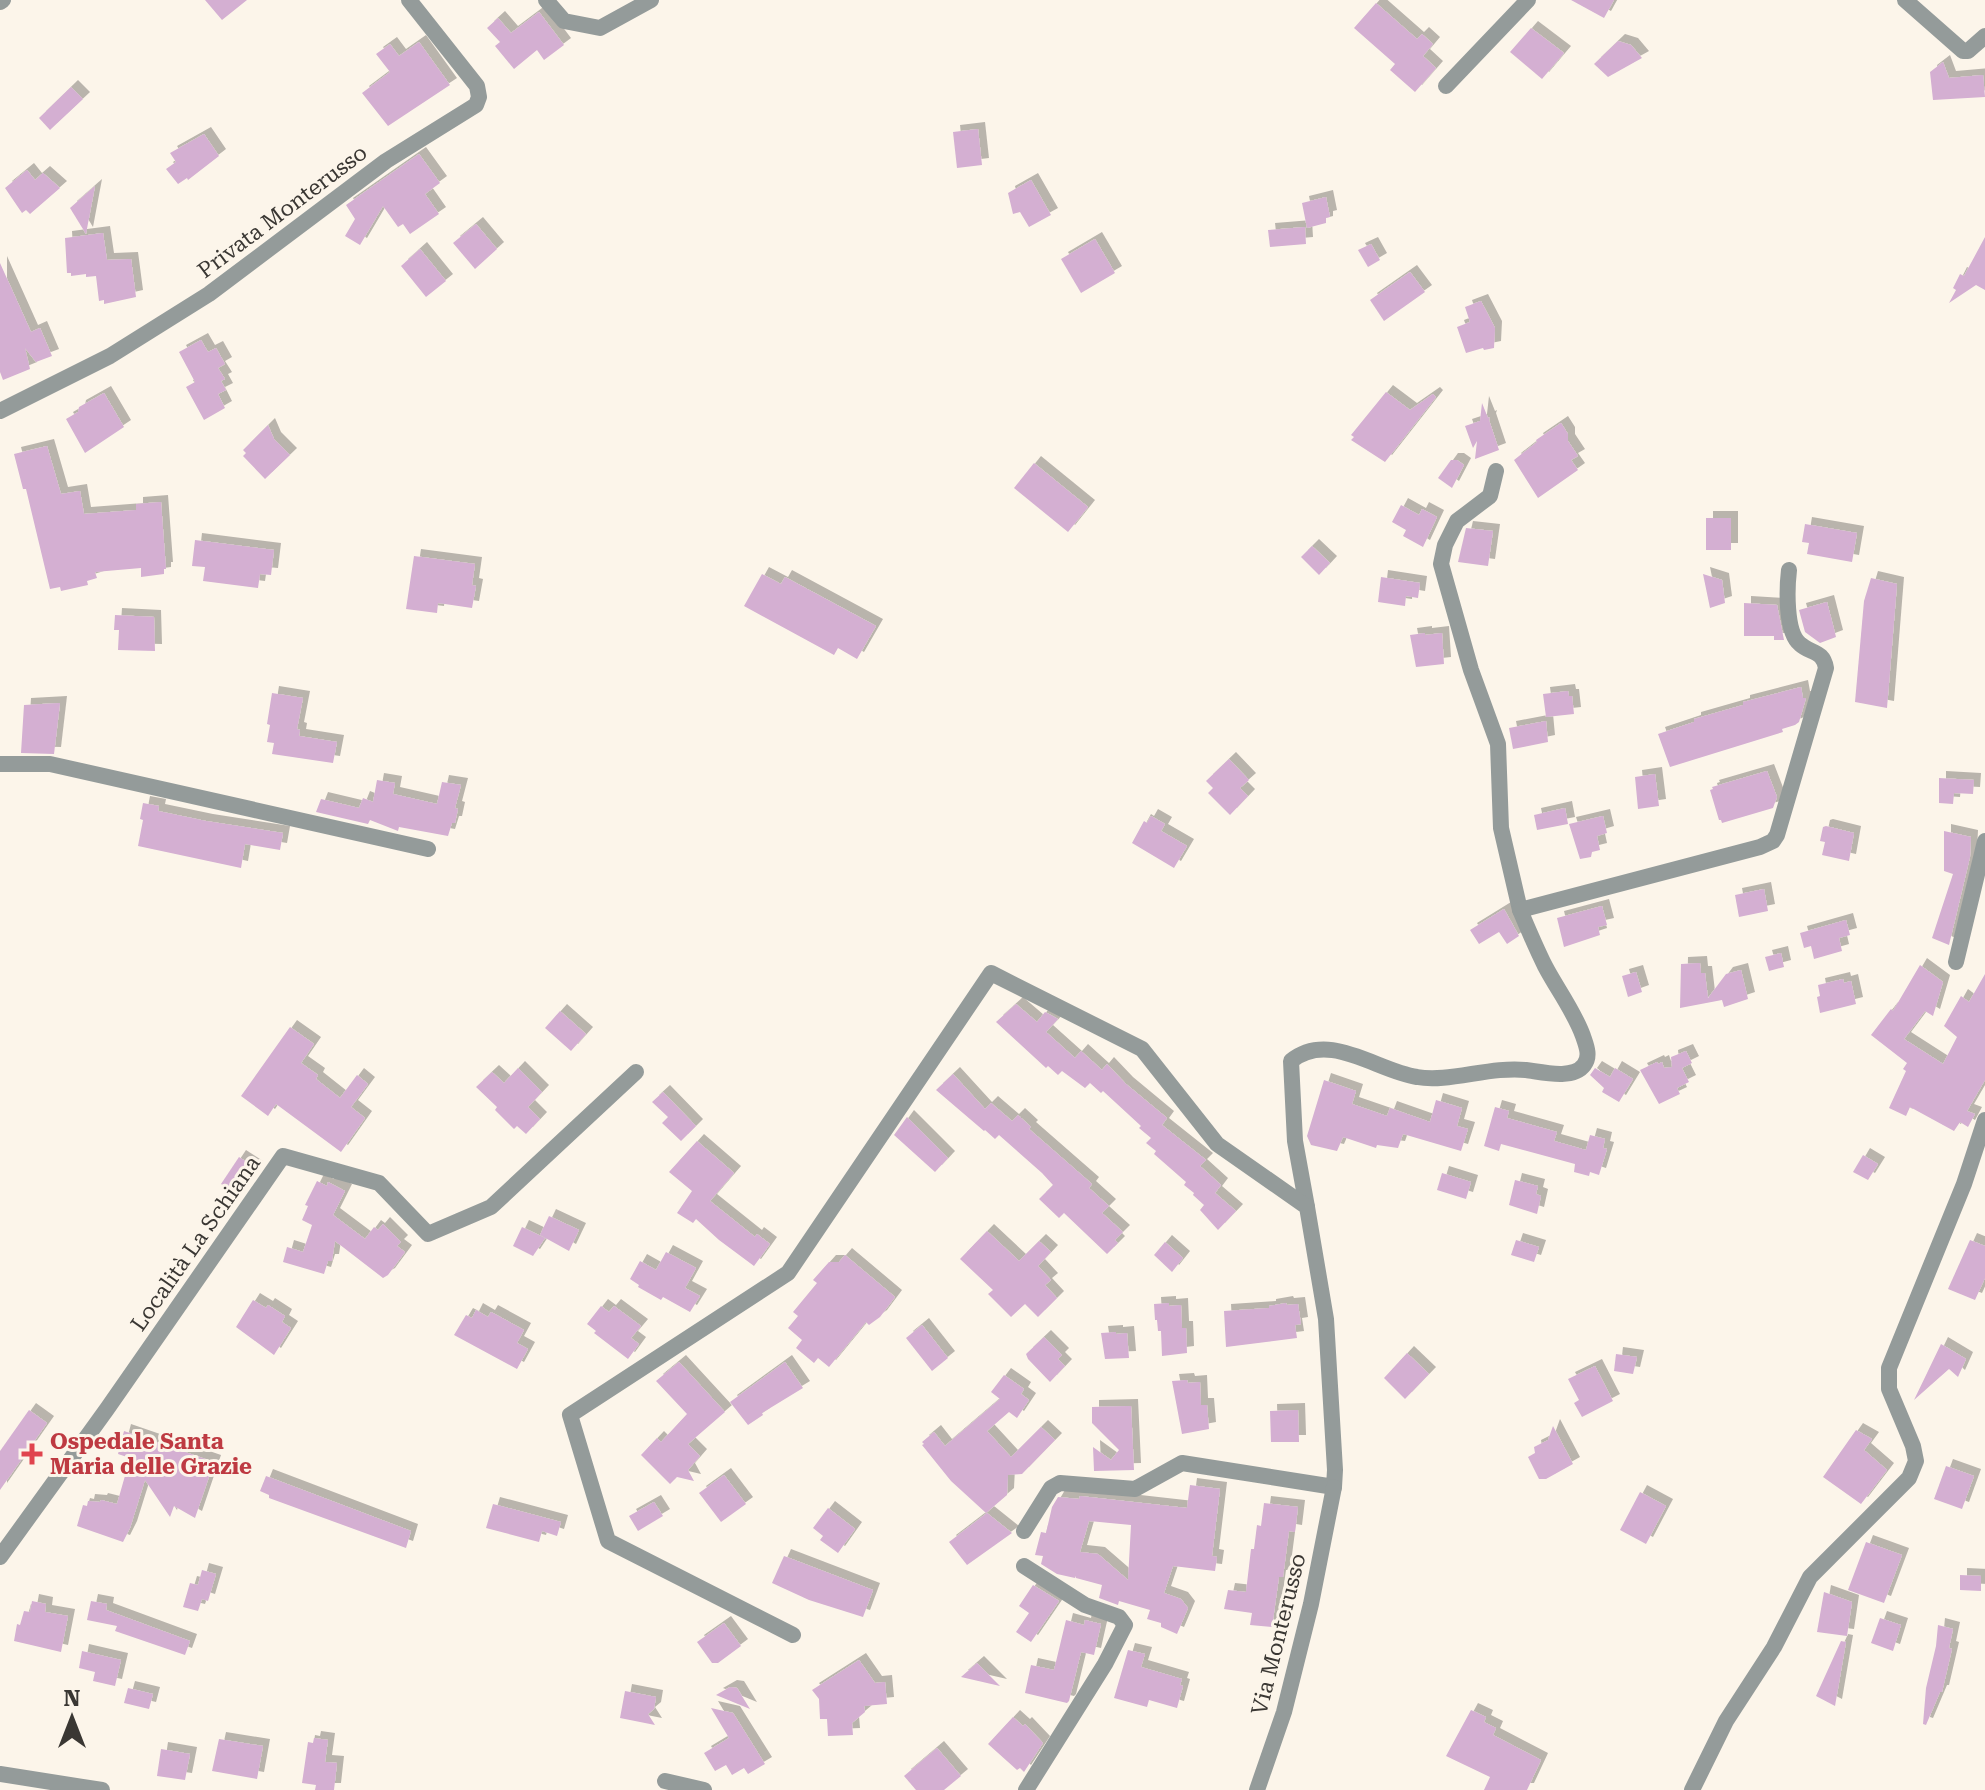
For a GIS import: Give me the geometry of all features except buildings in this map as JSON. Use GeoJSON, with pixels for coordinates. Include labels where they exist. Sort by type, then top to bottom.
{"type":"FeatureCollection","features":[{"type":"Feature","properties":{"kind":"street","name":"Privata Monterusso"},"geometry":{"type":"LineString","coordinates":[[0,411],[110,356],[209,294],[386,161],[476,105],[479,97],[477,86],[409,0]]}},
{"type":"Feature","properties":{"kind":"street"},"geometry":{"type":"LineString","coordinates":[[546,0],[564,21],[600,28],[651,0]]}},
{"type":"Feature","properties":{"kind":"street"},"geometry":{"type":"LineString","coordinates":[[1446,86],[1528,0]]}},
{"type":"Feature","properties":{"kind":"street"},"geometry":{"type":"LineString","coordinates":[[1905,0],[1963,51],[1968,51],[1985,36]]}},
{"type":"Feature","properties":{"kind":"street"},"geometry":{"type":"LineString","coordinates":[[1496,471],[1490,496],[1457,521],[1445,545],[1441,564],[1471,670],[1498,744],[1501,828],[1520,910],[1746,851],[1773,841],[1826,668],[1824,659],[1818,653],[1802,647],[1796,640],[1786,596],[1789,570]]}},
{"type":"Feature","properties":{"kind":"street"},"geometry":{"type":"LineString","coordinates":[[0,764],[50,764],[428,849]]}},
{"type":"Feature","properties":{"kind":"street"},"geometry":{"type":"LineString","coordinates":[[1956,962],[1985,841]]}},
{"type":"Feature","properties":{"kind":"street","name":"Via Monterusso"},"geometry":{"type":"LineString","coordinates":[[1257,1790],[1284,1712],[1311,1604],[1334,1487],[1326,1319],[1295,1141],[1291,1061],[1303,1051],[1328,1049],[1421,1078],[1513,1069],[1574,1072],[1583,1067],[1588,1051],[1582,1033],[1544,963],[1520,910]]}},
{"type":"Feature","properties":{"kind":"street"},"geometry":{"type":"LineString","coordinates":[[793,1635],[608,1541],[570,1415],[788,1273],[991,973],[1142,1049],[1217,1144],[1307,1207]]}},
{"type":"Feature","properties":{"kind":"street","name":"Località La Schiana"},"geometry":{"type":"LineString","coordinates":[[0,1557],[283,1156],[379,1183],[428,1234],[491,1207],[636,1072]]}},
{"type":"Feature","properties":{"kind":"street"},"geometry":{"type":"LineString","coordinates":[[1692,1790],[1726,1721],[1774,1647],[1810,1577],[1909,1478],[1916,1461],[1913,1446],[1889,1389],[1889,1368],[1964,1184],[1985,1120]]}},
{"type":"Feature","properties":{"kind":"street"},"geometry":{"type":"LineString","coordinates":[[1024,1531],[1051,1488],[1060,1483],[1135,1489],[1182,1463],[1334,1487]]}},
{"type":"Feature","properties":{"kind":"street"},"geometry":{"type":"LineString","coordinates":[[1024,1566],[1085,1605],[1119,1617],[1125,1625],[1105,1664],[1026,1790]]}},
{"type":"Feature","properties":{"kind":"street"},"geometry":{"type":"LineString","coordinates":[[0,1774],[102,1790]]}},
{"type":"Feature","properties":{"kind":"street"},"geometry":{"type":"LineString","coordinates":[[665,1781],[704,1790]]}},
{"type":"Feature","properties":{"kind":"place","name":"Ospedale Santa Maria delle Grazie"},"geometry":{"type":"Point","coordinates":[32,1454]}}]}
